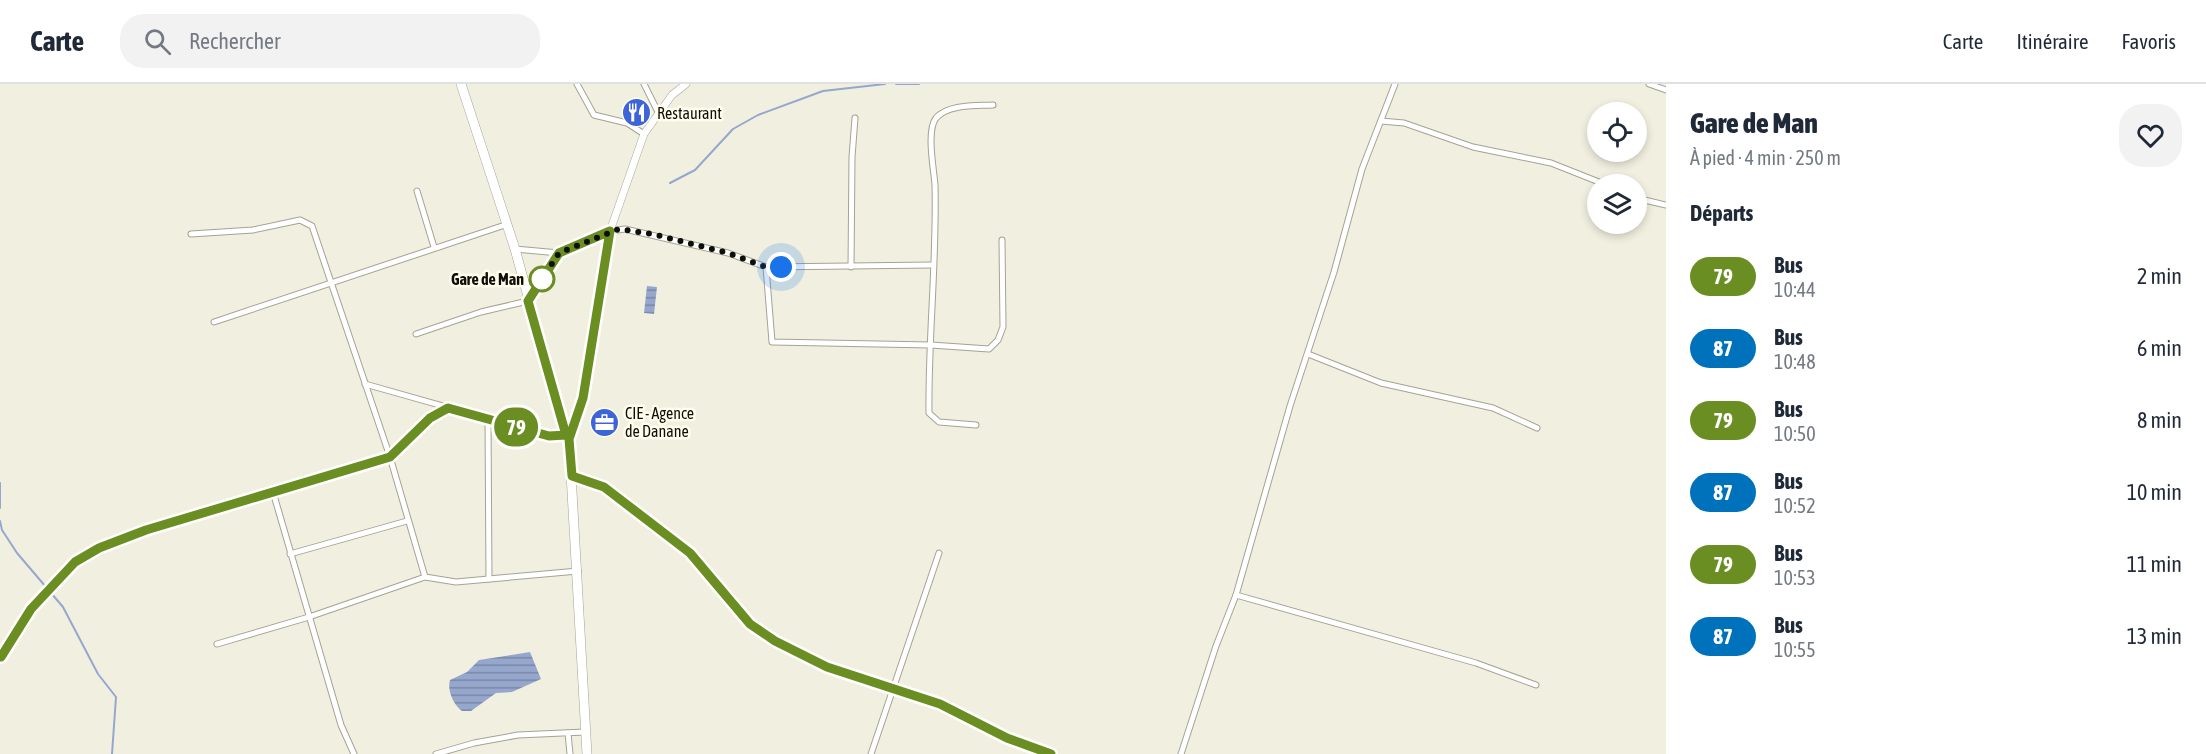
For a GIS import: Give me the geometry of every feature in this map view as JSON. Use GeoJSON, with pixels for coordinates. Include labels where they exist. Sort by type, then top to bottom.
{"type":"FeatureCollection","features":[{"type":"Feature","properties":{"kind":"main road"},"geometry":{"type":"LineString","coordinates":[[462,84],[505,225],[515,249],[567,437],[578,571],[586,754]]}},
{"type":"Feature","properties":{"kind":"street"},"geometry":{"type":"LineString","coordinates":[[577,84],[594,115],[627,123],[644,134]]}},
{"type":"Feature","properties":{"kind":"street"},"geometry":{"type":"LineString","coordinates":[[644,84],[658,112]]}},
{"type":"Feature","properties":{"kind":"street"},"geometry":{"type":"LineString","coordinates":[[365,384],[488,420],[552,436],[567,437],[583,398],[610,231],[644,134],[658,112],[686,84]]}},
{"type":"Feature","properties":{"kind":"street"},"geometry":{"type":"LineString","coordinates":[[1181,754],[1216,646],[1236,595],[1290,406],[1334,272],[1362,169],[1395,84]]}},
{"type":"Feature","properties":{"kind":"street"},"geometry":{"type":"LineString","coordinates":[[1649,84],[1666,90]]}},
{"type":"Feature","properties":{"kind":"street"},"geometry":{"type":"LineString","coordinates":[[976,425],[939,422],[931,418],[929,395],[932,345],[934,122],[941,113],[949,110],[993,105]]}},
{"type":"Feature","properties":{"kind":"street"},"geometry":{"type":"LineString","coordinates":[[851,267],[852,157],[855,118]]}},
{"type":"Feature","properties":{"kind":"street"},"geometry":{"type":"LineString","coordinates":[[1381,121],[1404,123],[1473,147],[1551,163],[1587,177]]}},
{"type":"Feature","properties":{"kind":"street"},"geometry":{"type":"LineString","coordinates":[[417,191],[434,247]]}},
{"type":"Feature","properties":{"kind":"street"},"geometry":{"type":"LineString","coordinates":[[1647,201],[1666,205]]}},
{"type":"Feature","properties":{"kind":"street"},"geometry":{"type":"LineString","coordinates":[[191,234],[253,230],[306,221],[312,226],[333,282],[390,457],[425,578]]}},
{"type":"Feature","properties":{"kind":"street"},"geometry":{"type":"LineString","coordinates":[[214,322],[505,225]]}},
{"type":"Feature","properties":{"kind":"street"},"geometry":{"type":"LineString","coordinates":[[515,249],[559,253],[610,231],[626,229],[728,253],[766,267],[932,265]]}},
{"type":"Feature","properties":{"kind":"street"},"geometry":{"type":"LineString","coordinates":[[766,267],[772,342],[932,345],[989,349],[998,340],[1003,327],[1002,240]]}},
{"type":"Feature","properties":{"kind":"street"},"geometry":{"type":"LineString","coordinates":[[416,334],[481,312],[528,301],[559,253]]}},
{"type":"Feature","properties":{"kind":"street"},"geometry":{"type":"LineString","coordinates":[[1308,354],[1367,379],[1492,408],[1537,428]]}},
{"type":"Feature","properties":{"kind":"street"},"geometry":{"type":"LineString","coordinates":[[1,657],[22,620],[78,560],[127,536],[390,457],[430,418],[448,408]]}},
{"type":"Feature","properties":{"kind":"street"},"geometry":{"type":"LineString","coordinates":[[488,420],[489,579]]}},
{"type":"Feature","properties":{"kind":"street"},"geometry":{"type":"LineString","coordinates":[[572,476],[604,487],[690,553],[759,632],[827,667],[894,691],[927,699],[1007,738],[1051,754]]}},
{"type":"Feature","properties":{"kind":"street"},"geometry":{"type":"LineString","coordinates":[[273,492],[341,725],[354,754]]}},
{"type":"Feature","properties":{"kind":"street"},"geometry":{"type":"LineString","coordinates":[[290,555],[407,521]]}},
{"type":"Feature","properties":{"kind":"street"},"geometry":{"type":"LineString","coordinates":[[871,754],[939,553]]}},
{"type":"Feature","properties":{"kind":"street"},"geometry":{"type":"LineString","coordinates":[[217,644],[309,617],[425,578],[450,582],[578,571]]}},
{"type":"Feature","properties":{"kind":"street"},"geometry":{"type":"LineString","coordinates":[[1236,595],[1476,663],[1536,685]]}},
{"type":"Feature","properties":{"kind":"street"},"geometry":{"type":"LineString","coordinates":[[436,754],[474,743],[518,735],[585,732]]}},
{"type":"Feature","properties":{"kind":"street"},"geometry":{"type":"LineString","coordinates":[[568,733],[570,754]]}},
{"type":"Feature","properties":{"kind":"water"},"geometry":{"type":"Polygon","coordinates":[[[647,286],[657,287],[654,314],[644,313],[647,286]]]}},
{"type":"Feature","properties":{"kind":"water"},"geometry":{"type":"Polygon","coordinates":[[[530,652],[541,679],[512,692],[496,693],[471,711],[462,711],[456,705],[450,692],[450,680],[467,672],[479,660],[530,652]]]}},
{"type":"Feature","properties":{"kind":"waterway"},"geometry":{"type":"LineString","coordinates":[[670,183],[695,170],[733,129],[758,115],[823,91],[885,84]]}},
{"type":"Feature","properties":{"kind":"waterway"},"geometry":{"type":"LineString","coordinates":[[896,84],[919,84]]}},
{"type":"Feature","properties":{"kind":"waterway"},"geometry":{"type":"LineString","coordinates":[[0,483],[0,508]]}},
{"type":"Feature","properties":{"kind":"waterway"},"geometry":{"type":"LineString","coordinates":[[0,521],[2,530],[17,553],[63,607],[98,674],[116,697],[112,754]]}},
{"type":"Feature","properties":{"kind":"bus line","name":"79"},"geometry":{"type":"LineString","coordinates":[[1,657],[22,620],[31,609],[75,562],[99,548],[146,530],[390,457],[430,418],[448,408],[549,436],[566,435],[528,301],[559,253],[610,231],[583,398],[569,439],[572,476],[593,481],[604,487],[690,553],[759,632],[827,667],[894,691],[919,696],[940,704],[1007,738],[1051,754]]}},
{"type":"Feature","properties":{"kind":"place","name":"Restaurant"},"geometry":{"type":"Point","coordinates":[636,113]}},
{"type":"Feature","properties":{"kind":"place","name":"Gare de Man"},"geometry":{"type":"Point","coordinates":[542,279]}},
{"type":"Feature","properties":{"kind":"place","name":"CIE - Agence de Danane"},"geometry":{"type":"Point","coordinates":[604,422]}},
{"type":"Feature","properties":{"kind":"route"},"geometry":{"type":"LineString","coordinates":[[542,279],[538,285],[559,253],[619,229],[652,234],[728,253],[766,267],[781,267]]}}]}
